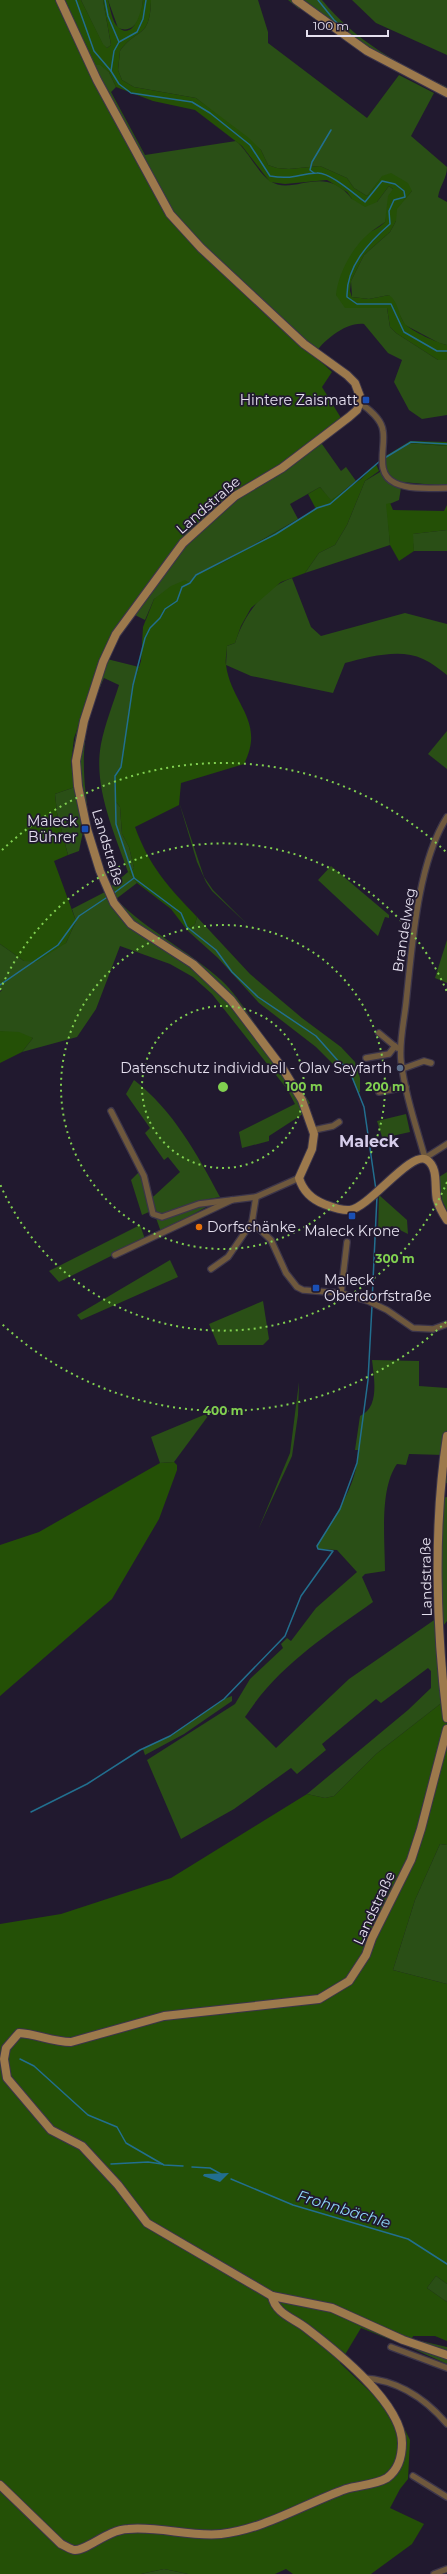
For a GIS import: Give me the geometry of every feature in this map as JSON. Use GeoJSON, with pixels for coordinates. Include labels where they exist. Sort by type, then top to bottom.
{"type":"FeatureCollection","features":[{"type":"Feature","properties":{"kind":"street"},"geometry":{"type":"LineString","coordinates":[[60,0],[97,80],[170,214],[201,248],[317,354],[355,383],[361,393],[360,403],[376,417],[384,431],[382,460],[387,477],[395,483],[418,488],[447,488]]}},
{"type":"Feature","properties":{"kind":"street"},"geometry":{"type":"LineString","coordinates":[[296,0],[367,52],[447,94]]}},
{"type":"Feature","properties":{"kind":"street","name":"Landstraße"},"geometry":{"type":"LineString","coordinates":[[314,1130],[293,1084],[231,1000],[193,964],[131,924],[114,903],[100,870],[87,829],[78,786],[76,755],[80,732],[98,677],[116,634],[183,543],[234,496],[282,468],[349,417],[360,403]]}},
{"type":"Feature","properties":{"kind":"street","name":"Brandelweg"},"geometry":{"type":"LineString","coordinates":[[425,1158],[406,1087],[402,1069],[401,1052],[412,940],[430,857],[447,817]]}},
{"type":"Feature","properties":{"kind":"street"},"geometry":{"type":"LineString","coordinates":[[379,1033],[401,1052]]}},
{"type":"Feature","properties":{"kind":"street"},"geometry":{"type":"LineString","coordinates":[[366,1058],[389,1054],[395,1046]]}},
{"type":"Feature","properties":{"kind":"street"},"geometry":{"type":"LineString","coordinates":[[402,1069],[424,1061],[431,1062]]}},
{"type":"Feature","properties":{"kind":"street"},"geometry":{"type":"LineString","coordinates":[[379,1092],[406,1087]]}},
{"type":"Feature","properties":{"kind":"street"},"geometry":{"type":"LineString","coordinates":[[111,1111],[144,1176],[153,1214],[167,1216],[199,1204],[256,1197],[299,1178],[312,1149],[314,1130],[333,1126],[339,1122]]}},
{"type":"Feature","properties":{"kind":"street"},"geometry":{"type":"LineString","coordinates":[[299,1178],[303,1190],[321,1203],[341,1210],[352,1210],[369,1200],[407,1165],[420,1158],[425,1158],[447,1144]]}},
{"type":"Feature","properties":{"kind":"street"},"geometry":{"type":"LineString","coordinates":[[425,1158],[433,1166],[437,1200],[447,1220]]}},
{"type":"Feature","properties":{"kind":"street"},"geometry":{"type":"LineString","coordinates":[[211,1269],[228,1257],[252,1222],[256,1197]]}},
{"type":"Feature","properties":{"kind":"street"},"geometry":{"type":"LineString","coordinates":[[115,1255],[189,1222],[207,1211],[229,1204],[232,1200]]}},
{"type":"Feature","properties":{"kind":"street"},"geometry":{"type":"LineString","coordinates":[[252,1222],[271,1240],[286,1273],[297,1287],[303,1290],[341,1293],[378,1306],[413,1328],[423,1330],[447,1324]]}},
{"type":"Feature","properties":{"kind":"street"},"geometry":{"type":"LineString","coordinates":[[341,1293],[347,1242]]}},
{"type":"Feature","properties":{"kind":"street","name":"Landstraße"},"geometry":{"type":"LineString","coordinates":[[447,1436],[440,1498],[438,1547],[440,1642],[447,1718]]}},
{"type":"Feature","properties":{"kind":"street","name":"Landstraße"},"geometry":{"type":"LineString","coordinates":[[272,2296],[147,2223],[118,2185],[82,2146],[51,2130],[7,2078],[4,2059],[6,2048],[19,2033],[29,2034],[56,2042],[70,2042],[164,2016],[319,1999],[349,1982],[366,1955],[372,1938],[411,1860],[421,1829],[447,1729]]}},
{"type":"Feature","properties":{"kind":"street"},"geometry":{"type":"LineString","coordinates":[[272,2296],[332,2308],[403,2340],[447,2355]]}},
{"type":"Feature","properties":{"kind":"street"},"geometry":{"type":"LineString","coordinates":[[0,2485],[61,2544],[73,2550],[82,2549],[105,2535],[126,2529],[151,2528],[220,2534],[255,2528],[334,2494],[386,2478],[396,2469],[401,2454],[402,2441],[398,2422],[363,2378],[332,2348],[297,2321],[277,2309],[272,2296]]}},
{"type":"Feature","properties":{"kind":"street"},"geometry":{"type":"LineString","coordinates":[[391,2348],[447,2368]]}},
{"type":"Feature","properties":{"kind":"street"},"geometry":{"type":"LineString","coordinates":[[363,2378],[376,2379],[411,2392],[434,2409],[447,2424]]}},
{"type":"Feature","properties":{"kind":"street"},"geometry":{"type":"LineString","coordinates":[[413,2476],[447,2497]]}},
{"type":"Feature","properties":{"kind":"street"},"geometry":{"type":"LineString","coordinates":[[434,2574],[447,2569]]}},
{"type":"Feature","properties":{"kind":"green space"},"geometry":{"type":"Polygon","coordinates":[[[0,0],[57,0],[105,98],[171,222],[332,372],[322,387],[341,418],[290,458],[239,488],[190,531],[159,569],[113,635],[101,663],[74,738],[71,764],[75,787],[55,794],[57,813],[68,855],[54,861],[76,921],[66,943],[36,962],[24,961],[0,944],[0,0]]]}},
{"type":"Feature","properties":{"kind":"green space"},"geometry":{"type":"Polygon","coordinates":[[[64,0],[100,64],[109,72],[116,87],[111,92],[145,155],[236,141],[245,150],[266,178],[279,185],[320,181],[331,183],[341,188],[352,199],[377,202],[389,186],[394,190],[385,222],[372,231],[336,295],[377,308],[387,308],[390,327],[396,333],[438,360],[447,360],[447,415],[422,419],[409,410],[394,382],[402,360],[388,353],[364,324],[357,324],[342,329],[323,344],[313,356],[171,222],[105,98],[64,0]]]}},
{"type":"Feature","properties":{"kind":"green space"},"geometry":{"type":"Polygon","coordinates":[[[64,0],[81,0],[103,44],[107,48],[111,45],[103,0],[108,0],[114,22],[124,31],[133,27],[139,16],[143,0],[151,0],[148,21],[142,32],[126,44],[120,51],[118,70],[122,80],[134,87],[196,98],[249,138],[261,150],[268,165],[277,168],[289,169],[320,166],[347,178],[354,188],[367,196],[382,176],[391,173],[408,183],[412,191],[397,209],[396,221],[390,232],[364,255],[351,281],[350,291],[352,297],[369,299],[389,295],[395,301],[405,324],[408,327],[437,342],[447,345],[447,360],[438,360],[396,333],[390,327],[387,308],[345,308],[336,295],[340,278],[353,251],[365,237],[385,222],[388,196],[393,189],[389,186],[377,202],[365,207],[352,199],[347,192],[327,180],[285,184],[270,182],[242,146],[195,110],[153,101],[116,87],[109,72],[100,65],[96,65],[64,0]]]}},
{"type":"Feature","properties":{"kind":"green space"},"geometry":{"type":"Polygon","coordinates":[[[81,0],[103,0],[111,45],[107,48],[103,45],[81,0]]]}},
{"type":"Feature","properties":{"kind":"green space"},"geometry":{"type":"Polygon","coordinates":[[[108,0],[143,0],[139,17],[134,26],[129,29],[118,28],[108,0]]]}},
{"type":"Feature","properties":{"kind":"green space"},"geometry":{"type":"Polygon","coordinates":[[[151,0],[258,0],[268,32],[268,43],[367,118],[399,75],[434,93],[411,136],[447,167],[446,175],[438,197],[447,202],[447,345],[439,343],[405,325],[389,295],[369,299],[352,297],[351,281],[364,255],[390,232],[396,221],[396,209],[412,191],[383,176],[367,196],[354,188],[347,178],[320,166],[289,169],[277,168],[268,165],[261,150],[196,98],[134,87],[122,80],[118,70],[120,51],[126,44],[142,32],[148,21],[151,0]]]}},
{"type":"Feature","properties":{"kind":"green space"},"geometry":{"type":"Polygon","coordinates":[[[288,0],[322,0],[349,28],[379,51],[412,70],[447,87],[447,90],[373,53],[304,1],[299,9],[288,0]]]}},
{"type":"Feature","properties":{"kind":"green space"},"geometry":{"type":"Polygon","coordinates":[[[352,0],[447,0],[447,55],[376,23],[352,0]]]}},
{"type":"Feature","properties":{"kind":"green space"},"geometry":{"type":"Polygon","coordinates":[[[317,437],[341,471],[346,467],[356,481],[331,501],[320,487],[290,504],[298,519],[224,562],[196,575],[190,583],[154,599],[145,620],[129,612],[159,569],[190,531],[239,488],[271,471],[317,437]]]}},
{"type":"Feature","properties":{"kind":"green space"},"geometry":{"type":"Polygon","coordinates":[[[410,441],[447,442],[447,446],[407,443],[410,441]]]}},
{"type":"Feature","properties":{"kind":"green space"},"geometry":{"type":"Polygon","coordinates":[[[407,443],[447,446],[447,486],[402,482],[399,500],[387,505],[390,545],[305,573],[319,553],[335,545],[347,525],[365,481],[385,469],[384,457],[407,443]]]}},
{"type":"Feature","properties":{"kind":"green space"},"geometry":{"type":"Polygon","coordinates":[[[376,464],[379,471],[365,481],[347,525],[335,545],[319,553],[305,573],[281,582],[251,608],[241,626],[235,643],[227,646],[226,663],[229,679],[245,713],[251,736],[250,749],[244,764],[181,783],[179,805],[135,827],[147,854],[161,876],[197,917],[195,924],[187,930],[171,909],[137,883],[128,872],[134,868],[129,847],[122,834],[120,807],[116,802],[115,776],[121,767],[133,685],[141,661],[143,627],[154,599],[171,586],[185,580],[190,583],[196,575],[224,562],[316,509],[308,494],[320,487],[331,500],[361,479],[376,464]]]}},
{"type":"Feature","properties":{"kind":"green space"},"geometry":{"type":"Polygon","coordinates":[[[390,503],[393,510],[444,511],[447,505],[447,530],[413,534],[414,551],[399,561],[390,545],[386,504],[390,503]]]}},
{"type":"Feature","properties":{"kind":"green space"},"geometry":{"type":"Polygon","coordinates":[[[447,530],[447,551],[414,551],[412,534],[447,530]]]}},
{"type":"Feature","properties":{"kind":"green space"},"geometry":{"type":"Polygon","coordinates":[[[292,578],[311,627],[321,636],[405,613],[447,624],[447,675],[429,662],[414,656],[395,654],[374,656],[345,663],[333,693],[251,676],[226,665],[227,646],[235,643],[249,613],[272,588],[292,578]]]}},
{"type":"Feature","properties":{"kind":"green space"},"geometry":{"type":"Polygon","coordinates":[[[103,658],[139,667],[133,685],[121,767],[115,776],[116,802],[120,807],[122,834],[129,847],[134,868],[129,872],[137,883],[116,899],[141,921],[195,959],[227,986],[242,1005],[310,1103],[304,1110],[306,1112],[269,1136],[269,1141],[242,1148],[239,1132],[295,1104],[287,1089],[212,994],[193,977],[170,964],[120,946],[96,1009],[77,1037],[22,1052],[33,1038],[0,1031],[0,992],[2,990],[0,988],[0,944],[24,961],[66,943],[76,921],[72,909],[103,893],[128,872],[106,809],[100,777],[99,760],[101,744],[119,685],[104,678],[90,716],[86,733],[84,768],[90,825],[84,827],[79,851],[68,855],[57,813],[55,794],[75,787],[73,754],[75,738],[84,704],[103,658]]]}},
{"type":"Feature","properties":{"kind":"green space"},"geometry":{"type":"Polygon","coordinates":[[[447,731],[447,769],[428,754],[447,731]]]}},
{"type":"Feature","properties":{"kind":"green space"},"geometry":{"type":"Polygon","coordinates":[[[179,802],[204,877],[213,890],[249,926],[212,891],[206,882],[197,862],[179,802]]]}},
{"type":"Feature","properties":{"kind":"green space"},"geometry":{"type":"Polygon","coordinates":[[[331,866],[389,915],[389,918],[385,917],[378,936],[318,880],[331,866]]]}},
{"type":"Feature","properties":{"kind":"green space"},"geometry":{"type":"Polygon","coordinates":[[[197,917],[250,974],[302,1018],[341,1047],[355,1062],[360,1078],[360,1092],[358,1093],[349,1070],[341,1064],[337,1068],[316,1047],[259,1003],[218,958],[187,930],[195,924],[197,917]]]}},
{"type":"Feature","properties":{"kind":"green space"},"geometry":{"type":"Polygon","coordinates":[[[447,940],[447,983],[435,978],[447,940]]]}},
{"type":"Feature","properties":{"kind":"green space"},"geometry":{"type":"Polygon","coordinates":[[[0,1031],[19,1032],[33,1038],[22,1052],[0,1063],[0,1031]]]}},
{"type":"Feature","properties":{"kind":"green space"},"geometry":{"type":"Polygon","coordinates":[[[134,1080],[161,1105],[172,1119],[193,1149],[220,1197],[209,1199],[210,1205],[161,1232],[156,1218],[149,1212],[142,1215],[131,1180],[139,1172],[144,1183],[146,1200],[154,1196],[180,1172],[168,1157],[164,1160],[145,1133],[150,1128],[126,1094],[134,1080]]]}},
{"type":"Feature","properties":{"kind":"green space"},"geometry":{"type":"Polygon","coordinates":[[[406,1114],[410,1132],[392,1136],[393,1141],[384,1143],[377,1121],[406,1114]]]}},
{"type":"Feature","properties":{"kind":"green space"},"geometry":{"type":"Polygon","coordinates":[[[447,1172],[447,1211],[442,1200],[439,1177],[447,1172]]]}},
{"type":"Feature","properties":{"kind":"green space"},"geometry":{"type":"Polygon","coordinates":[[[379,1195],[407,1220],[408,1234],[392,1226],[378,1233],[379,1195]]]}},
{"type":"Feature","properties":{"kind":"green space"},"geometry":{"type":"Polygon","coordinates":[[[140,1225],[145,1239],[59,1282],[49,1271],[140,1225]]]}},
{"type":"Feature","properties":{"kind":"green space"},"geometry":{"type":"Polygon","coordinates":[[[170,1260],[178,1277],[81,1320],[77,1315],[170,1260]]]}},
{"type":"Feature","properties":{"kind":"green space"},"geometry":{"type":"Polygon","coordinates":[[[263,1301],[269,1339],[263,1345],[218,1345],[209,1324],[263,1301]]]}},
{"type":"Feature","properties":{"kind":"green space"},"geometry":{"type":"Polygon","coordinates":[[[372,1360],[419,1361],[419,1386],[447,1388],[447,1483],[441,1483],[444,1455],[409,1454],[406,1465],[397,1464],[391,1475],[385,1501],[385,1571],[365,1574],[362,1577],[373,1602],[320,1640],[287,1667],[272,1682],[245,1717],[276,1748],[349,1679],[440,1616],[440,1498],[447,1497],[447,1621],[440,1630],[444,1701],[376,1754],[334,1796],[325,1798],[307,1794],[408,1710],[431,1688],[431,1671],[428,1668],[381,1703],[376,1699],[322,1744],[326,1750],[297,1774],[291,1768],[234,1809],[181,1839],[147,1760],[235,1704],[250,1679],[283,1648],[281,1644],[287,1638],[291,1641],[316,1608],[357,1572],[337,1550],[318,1549],[317,1546],[344,1500],[354,1476],[357,1463],[358,1450],[355,1450],[360,1416],[371,1406],[373,1399],[374,1383],[372,1360]]]}},
{"type":"Feature","properties":{"kind":"green space"},"geometry":{"type":"Polygon","coordinates":[[[299,1382],[298,1415],[292,1456],[258,1530],[290,1453],[299,1382]]]}},
{"type":"Feature","properties":{"kind":"green space"},"geometry":{"type":"Polygon","coordinates":[[[211,1412],[174,1462],[160,1463],[151,1437],[211,1412]]]}},
{"type":"Feature","properties":{"kind":"green space"},"geometry":{"type":"Polygon","coordinates":[[[174,1462],[177,1465],[177,1470],[159,1519],[112,1599],[0,1696],[0,1545],[39,1532],[160,1463],[174,1462]]]}},
{"type":"Feature","properties":{"kind":"green space"},"geometry":{"type":"Polygon","coordinates":[[[447,1666],[447,1845],[440,1844],[415,1900],[393,1970],[447,1984],[447,2284],[436,2276],[427,2288],[447,2302],[447,2341],[435,2336],[413,2336],[409,2347],[361,2328],[340,2363],[400,2420],[410,2440],[408,2479],[400,2489],[390,2508],[424,2524],[412,2544],[371,2574],[293,2574],[286,2569],[275,2574],[188,2574],[164,2569],[141,2574],[0,2574],[0,1924],[61,1914],[171,1878],[307,1794],[325,1798],[334,1796],[376,1754],[444,1701],[442,1673],[447,1666]]]}},
{"type":"Feature","properties":{"kind":"green space"},"geometry":{"type":"Polygon","coordinates":[[[232,1696],[232,1701],[184,1734],[145,1755],[143,1749],[170,1736],[224,1699],[232,1696]]]}},
{"type":"Feature","properties":{"kind":"green space"},"geometry":{"type":"Polygon","coordinates":[[[440,1844],[447,1845],[447,1984],[393,1970],[415,1900],[440,1844]]]}},
{"type":"Feature","properties":{"kind":"green space"},"geometry":{"type":"Polygon","coordinates":[[[436,2276],[447,2284],[447,2302],[427,2288],[436,2276]]]}},
{"type":"Feature","properties":{"kind":"green space"},"geometry":{"type":"Polygon","coordinates":[[[412,2339],[447,2347],[447,2364],[409,2347],[412,2339]]]}},
{"type":"Feature","properties":{"kind":"green space"},"geometry":{"type":"Polygon","coordinates":[[[164,2569],[188,2574],[141,2574],[164,2569]]]}},
{"type":"Feature","properties":{"kind":"water"},"geometry":{"type":"Polygon","coordinates":[[[229,2173],[220,2182],[203,2176],[204,2174],[229,2173]]]}},
{"type":"Feature","properties":{"kind":"waterway"},"geometry":{"type":"LineString","coordinates":[[76,0],[94,51],[111,71]]}},
{"type":"Feature","properties":{"kind":"waterway"},"geometry":{"type":"LineString","coordinates":[[105,0],[108,16],[119,42]]}},
{"type":"Feature","properties":{"kind":"waterway"},"geometry":{"type":"LineString","coordinates":[[146,0],[143,19],[137,32],[119,42],[114,51],[111,71],[119,84],[131,93],[192,102],[210,113],[250,145],[270,176],[284,177],[317,173],[322,174],[335,180],[365,202],[382,181],[395,184],[404,191],[405,197],[394,200],[389,211],[390,224],[366,248],[354,266],[350,276],[347,297],[357,304],[391,304],[404,332],[437,351],[447,351]]}},
{"type":"Feature","properties":{"kind":"waterway"},"geometry":{"type":"LineString","coordinates":[[318,0],[334,20],[349,34]]}},
{"type":"Feature","properties":{"kind":"waterway"},"geometry":{"type":"LineString","coordinates":[[314,173],[310,170],[312,162],[331,130]]}},
{"type":"Feature","properties":{"kind":"waterway"},"geometry":{"type":"LineString","coordinates":[[383,459],[411,442],[447,444]]}},
{"type":"Feature","properties":{"kind":"waterway"},"geometry":{"type":"LineString","coordinates":[[376,1190],[364,1107],[348,1067],[340,1063],[316,1036],[258,997],[232,972],[216,950],[187,927],[181,913],[134,878],[116,824],[115,776],[121,767],[133,685],[145,638],[150,628],[160,618],[165,609],[177,601],[182,587],[190,583],[196,575],[276,534],[317,508],[330,504],[380,461]]}},
{"type":"Feature","properties":{"kind":"waterway"},"geometry":{"type":"LineString","coordinates":[[114,893],[134,878]]}},
{"type":"Feature","properties":{"kind":"waterway"},"geometry":{"type":"LineString","coordinates":[[0,985],[58,945],[79,916],[106,898]]}},
{"type":"Feature","properties":{"kind":"waterway"},"geometry":{"type":"LineString","coordinates":[[372,1302],[377,1196]]}},
{"type":"Feature","properties":{"kind":"waterway"},"geometry":{"type":"LineString","coordinates":[[31,1812],[87,1784],[140,1750],[170,1736],[224,1699],[285,1636],[301,1596],[333,1551],[318,1549],[317,1546],[340,1509],[357,1463],[368,1380],[372,1306]]}},
{"type":"Feature","properties":{"kind":"waterway","name":"Frohnbächle"},"geometry":{"type":"LineString","coordinates":[[20,2059],[34,2066],[88,2115],[117,2127],[126,2143],[164,2165],[183,2166]]}},
{"type":"Feature","properties":{"kind":"waterway"},"geometry":{"type":"LineString","coordinates":[[111,2164],[148,2162],[162,2164]]}},
{"type":"Feature","properties":{"kind":"waterway","name":"Frohnbächle"},"geometry":{"type":"LineString","coordinates":[[192,2167],[210,2168],[221,2174]]}},
{"type":"Feature","properties":{"kind":"waterway","name":"Frohnbächle"},"geometry":{"type":"LineString","coordinates":[[231,2179],[293,2205],[408,2239],[447,2264]]}},
{"type":"Feature","properties":{"kind":"place","name":"Hintere Zaismatt"},"geometry":{"type":"Point","coordinates":[366,400]}},
{"type":"Feature","properties":{"kind":"place","name":"Maleck Bührer"},"geometry":{"type":"Point","coordinates":[85,829]}},
{"type":"Feature","properties":{"kind":"place","name":"Datenschutz individuell - Olav Seyfarth"},"geometry":{"type":"Point","coordinates":[400,1068]}},
{"type":"Feature","properties":{"kind":"place","name":"Maleck Krone"},"geometry":{"type":"Point","coordinates":[352,1216]}},
{"type":"Feature","properties":{"kind":"place","name":"Dorfschänke"},"geometry":{"type":"Point","coordinates":[199,1227]}},
{"type":"Feature","properties":{"kind":"place","name":"Maleck Oberdorfstraße"},"geometry":{"type":"Point","coordinates":[316,1288]}},
{"type":"Feature","properties":{"kind":"district","name":"Maleck"},"geometry":{"type":"Point","coordinates":[369,1141]}}]}
